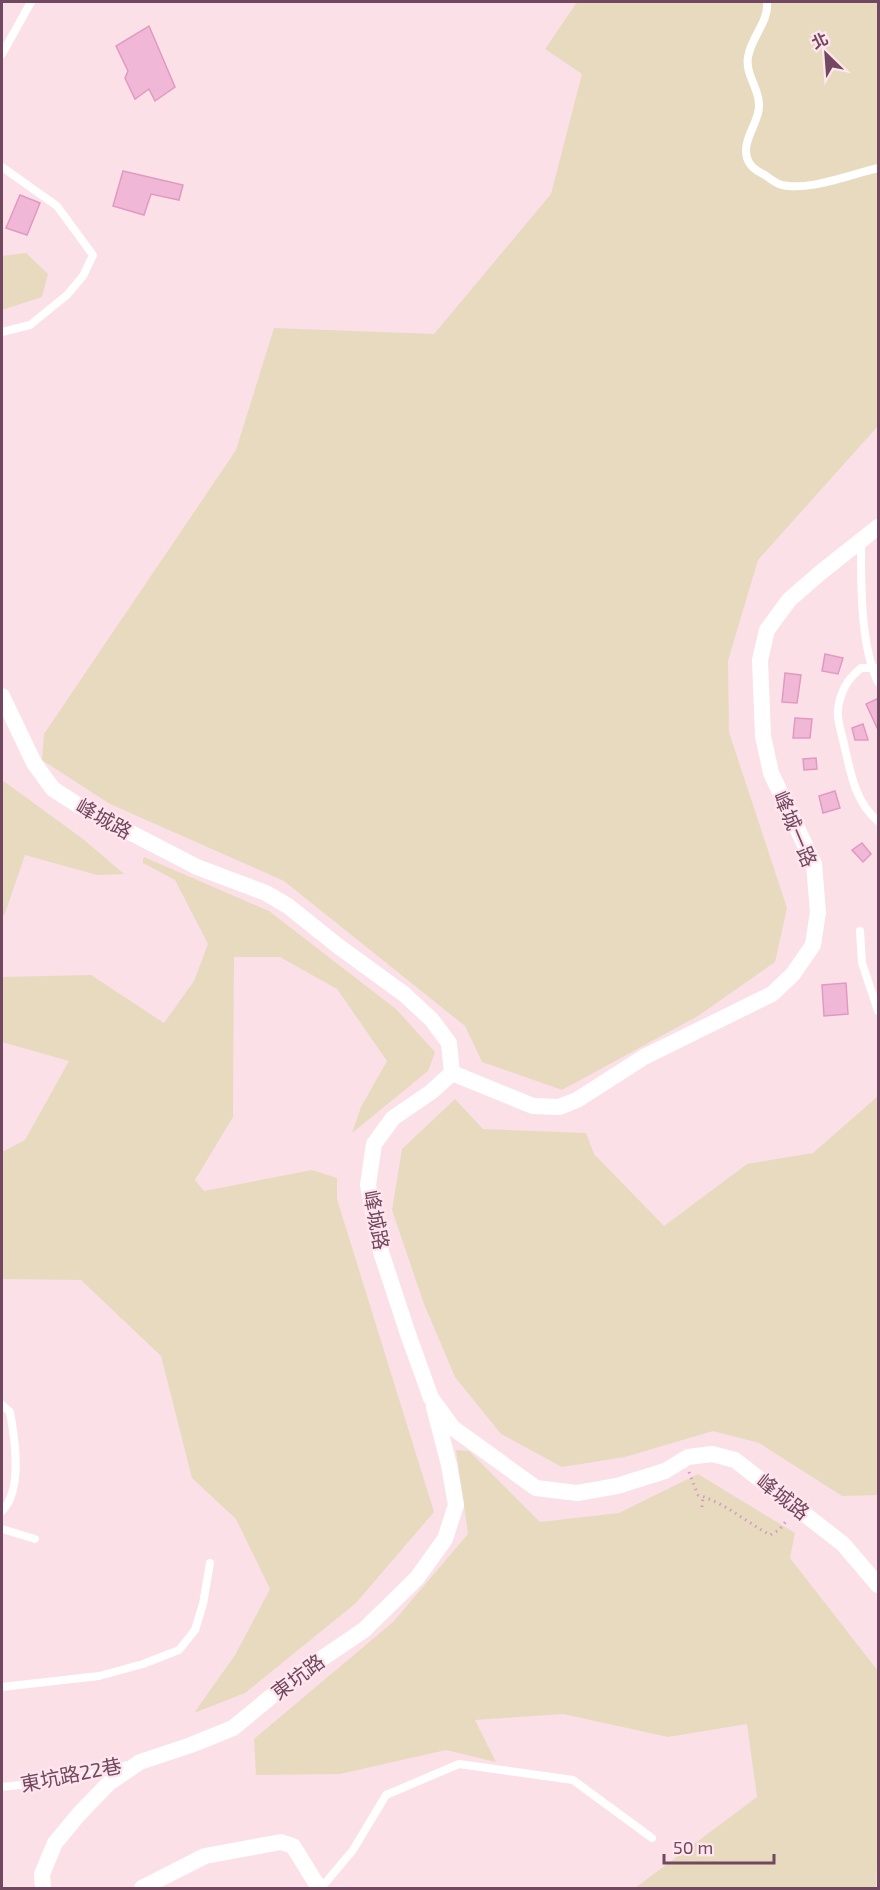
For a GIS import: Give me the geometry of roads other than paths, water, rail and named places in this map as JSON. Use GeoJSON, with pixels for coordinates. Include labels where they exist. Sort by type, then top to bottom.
{"type":"FeatureCollection","features":[{"type":"Feature","properties":{"kind":"street","name":"峰城一路"},"geometry":{"type":"LineString","coordinates":[[452,1074],[533,1106],[560,1107],[578,1100],[644,1057],[772,994],[793,974],[813,945],[818,912],[814,864],[771,772],[763,736],[760,660],[766,630],[789,600],[879,527]]}},
{"type":"Feature","properties":{"kind":"street","name":"峰城路"},"geometry":{"type":"LineString","coordinates":[[2,696],[34,763],[53,789],[81,807],[187,862],[266,893],[288,906],[404,994],[430,1019],[449,1043],[452,1074],[431,1092],[393,1118],[374,1144],[368,1185],[381,1252],[431,1398],[453,1428],[536,1488],[577,1493],[617,1486],[665,1471],[688,1457],[712,1454],[735,1460],[843,1544],[879,1586]]}},
{"type":"Feature","properties":{"kind":"street","name":"東坑路"},"geometry":{"type":"LineString","coordinates":[[43,1888],[42,1874],[55,1843],[109,1783],[140,1762],[233,1728],[296,1676],[364,1630],[417,1578],[445,1539],[456,1505],[449,1465],[431,1398]]}},
{"type":"Feature","properties":{"kind":"street"},"geometry":{"type":"LineString","coordinates":[[142,1888],[205,1856],[281,1842],[293,1846],[320,1888]]}},
{"type":"Feature","properties":{"kind":"lane"},"geometry":{"type":"LineString","coordinates":[[2,54],[31,2]]}},
{"type":"Feature","properties":{"kind":"lane"},"geometry":{"type":"LineString","coordinates":[[767,2],[765,18],[750,46],[748,58],[748,67],[760,104],[746,151],[748,161],[753,168],[779,184],[807,186],[879,168]]}},
{"type":"Feature","properties":{"kind":"lane"},"geometry":{"type":"LineString","coordinates":[[2,167],[57,206],[93,255],[83,276],[67,295],[30,325],[2,332]]}},
{"type":"Feature","properties":{"kind":"lane"},"geometry":{"type":"LineString","coordinates":[[861,540],[861,594],[879,682]]}},
{"type":"Feature","properties":{"kind":"lane"},"geometry":{"type":"LineString","coordinates":[[875,668],[861,668],[847,680],[839,705],[838,722],[852,781],[869,814],[879,821]]}},
{"type":"Feature","properties":{"kind":"lane"},"geometry":{"type":"LineString","coordinates":[[860,931],[862,963],[879,1011]]}},
{"type":"Feature","properties":{"kind":"lane"},"geometry":{"type":"LineString","coordinates":[[2,1405],[10,1412],[16,1457],[13,1484],[7,1505],[2,1511]]}},
{"type":"Feature","properties":{"kind":"lane"},"geometry":{"type":"LineString","coordinates":[[2,1529],[35,1539]]}},
{"type":"Feature","properties":{"kind":"lane"},"geometry":{"type":"LineString","coordinates":[[2,1687],[99,1676],[143,1664],[179,1650],[195,1630],[203,1604],[210,1563]]}},
{"type":"Feature","properties":{"kind":"lane","name":"東坑路22巷"},"geometry":{"type":"LineString","coordinates":[[2,1787],[72,1779],[140,1762]]}},
{"type":"Feature","properties":{"kind":"lane"},"geometry":{"type":"LineString","coordinates":[[320,1888],[353,1850],[386,1795],[459,1764],[573,1780],[652,1838]]}}]}
